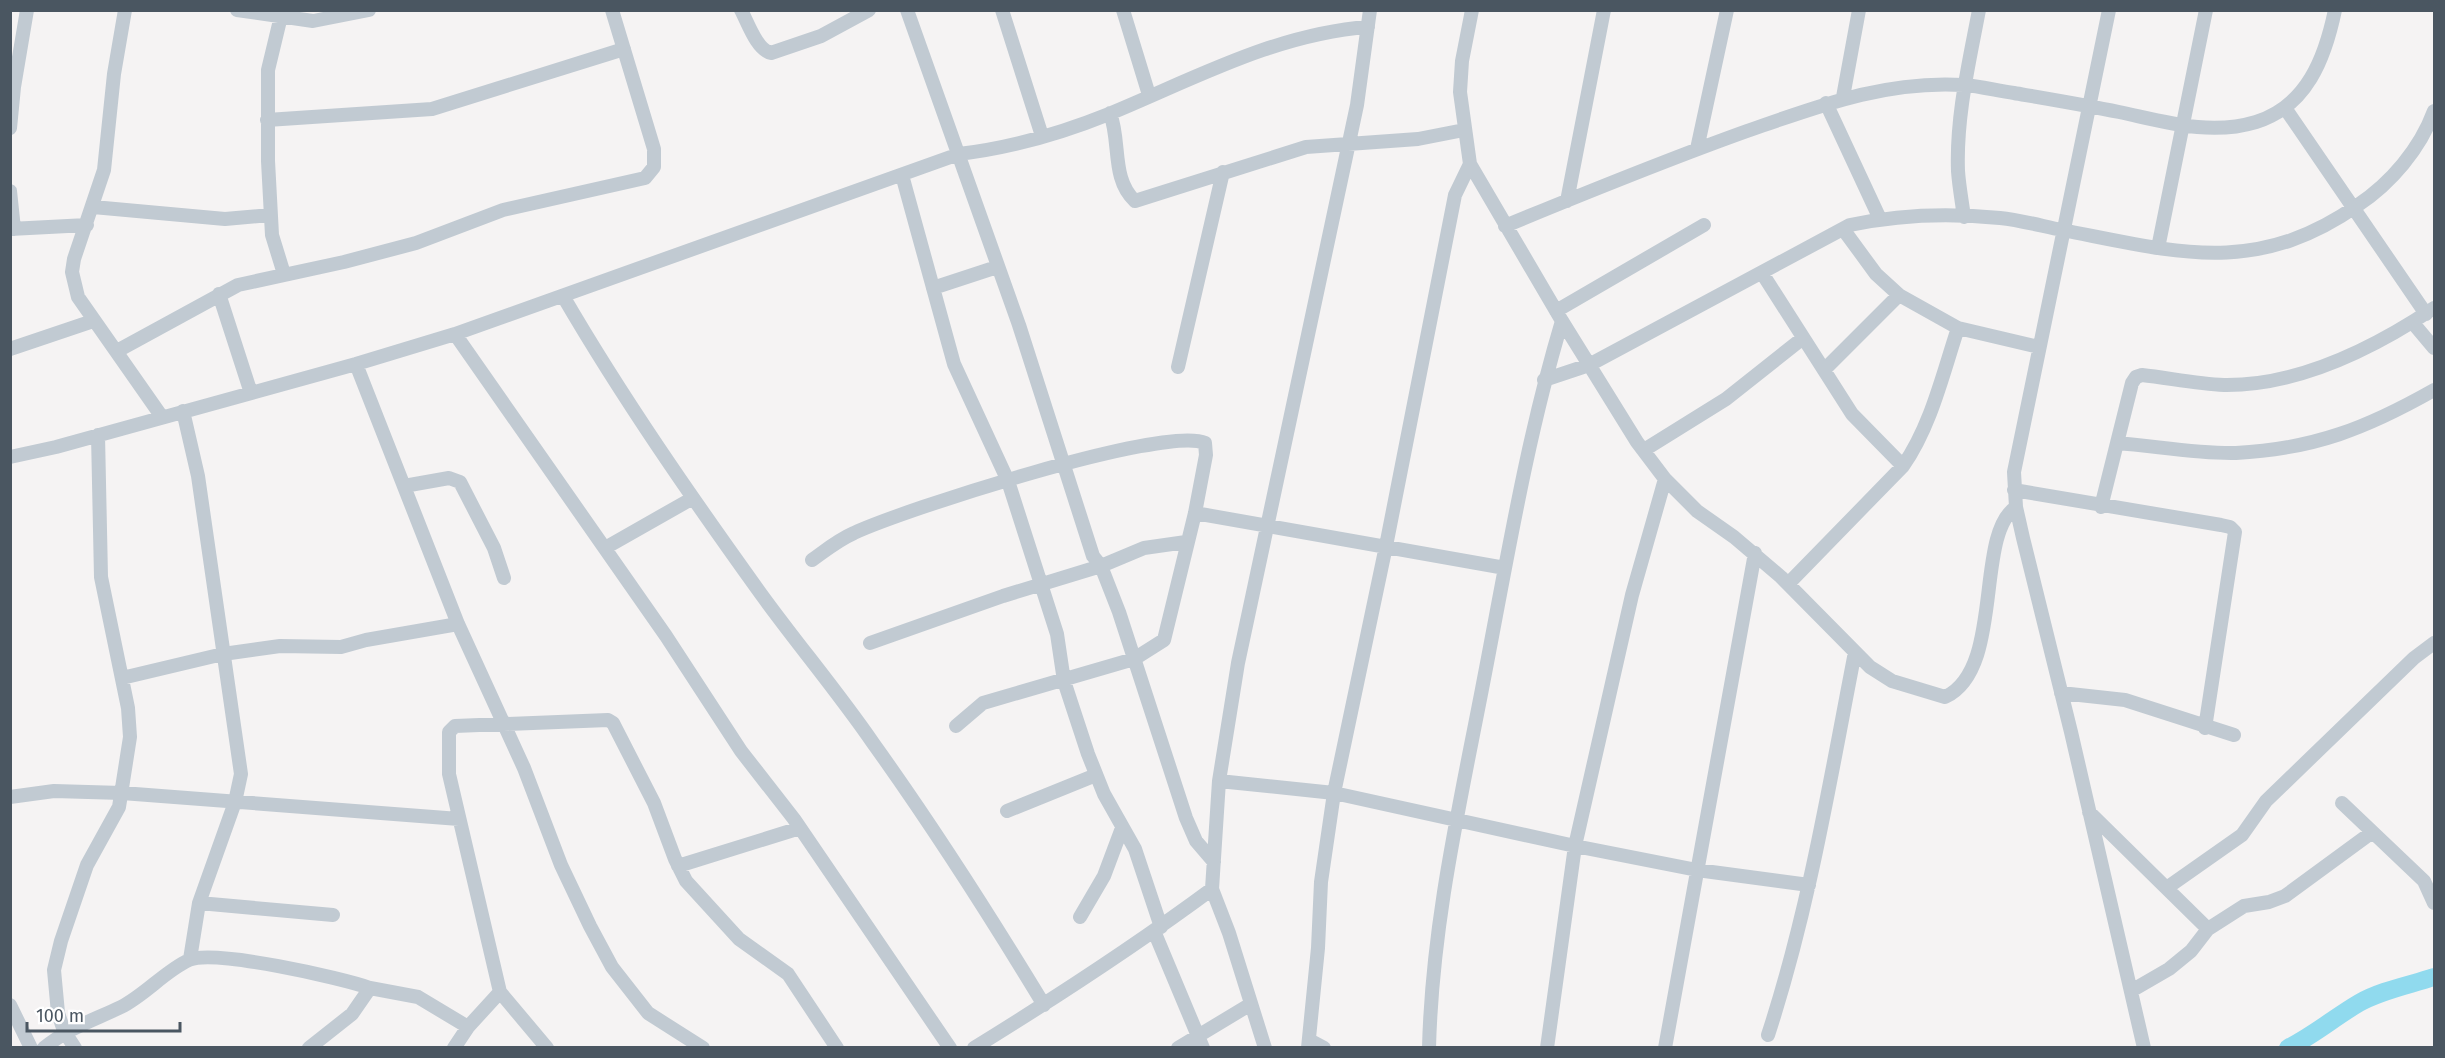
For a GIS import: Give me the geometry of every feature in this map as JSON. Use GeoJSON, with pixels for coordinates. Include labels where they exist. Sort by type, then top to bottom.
{"type":"FeatureCollection","features":[{"type":"Feature","properties":{"kind":"street"},"geometry":{"type":"LineString","coordinates":[[10,128],[14,87],[27,10]]}},
{"type":"Feature","properties":{"kind":"street"},"geometry":{"type":"LineString","coordinates":[[125,10],[114,74],[104,170],[72,272],[78,297],[162,417]]}},
{"type":"Feature","properties":{"kind":"street"},"geometry":{"type":"LineString","coordinates":[[237,10],[313,21],[332,14],[369,10]]}},
{"type":"Feature","properties":{"kind":"street"},"geometry":{"type":"LineString","coordinates":[[117,351],[219,294],[244,283],[344,262],[416,243],[503,210],[645,178],[654,167],[656,158],[612,10]]}},
{"type":"Feature","properties":{"kind":"street"},"geometry":{"type":"LineString","coordinates":[[741,10],[760,45],[765,51],[771,53],[821,36],[869,10]]}},
{"type":"Feature","properties":{"kind":"street"},"geometry":{"type":"LineString","coordinates":[[907,10],[1019,325],[1093,556],[1101,566],[1186,818],[1196,840],[1214,862]]}},
{"type":"Feature","properties":{"kind":"street"},"geometry":{"type":"LineString","coordinates":[[1002,10],[1042,136]]}},
{"type":"Feature","properties":{"kind":"street"},"geometry":{"type":"LineString","coordinates":[[1123,10],[1149,95]]}},
{"type":"Feature","properties":{"kind":"street"},"geometry":{"type":"LineString","coordinates":[[1265,1047],[1229,933],[1212,889],[1219,782],[1238,663],[1350,144],[1370,10]]}},
{"type":"Feature","properties":{"kind":"street"},"geometry":{"type":"LineString","coordinates":[[1472,10],[1462,61],[1460,92],[1470,164],[1559,316],[1644,450],[1665,479],[1697,511],[1755,553],[1870,667],[1892,681],[1945,697],[1957,692],[1970,672],[1986,615],[2000,528],[2007,513],[2016,507]]}},
{"type":"Feature","properties":{"kind":"street"},"geometry":{"type":"LineString","coordinates":[[1567,201],[1604,10]]}},
{"type":"Feature","properties":{"kind":"street"},"geometry":{"type":"LineString","coordinates":[[1697,149],[1727,10]]}},
{"type":"Feature","properties":{"kind":"street"},"geometry":{"type":"LineString","coordinates":[[1843,98],[1859,10]]}},
{"type":"Feature","properties":{"kind":"street"},"geometry":{"type":"LineString","coordinates":[[1964,217],[1958,171],[1964,85],[1979,10]]}},
{"type":"Feature","properties":{"kind":"street"},"geometry":{"type":"LineString","coordinates":[[2109,10],[2014,472],[2014,490],[2016,507],[2144,1047]]}},
{"type":"Feature","properties":{"kind":"street"},"geometry":{"type":"LineString","coordinates":[[2158,248],[2206,10]]}},
{"type":"Feature","properties":{"kind":"street"},"geometry":{"type":"LineString","coordinates":[[1505,226],[1697,149],[1843,98],[1900,86],[1964,85],[2089,106],[2200,129],[2235,127],[2258,121],[2285,108],[2307,86],[2320,61],[2335,10]]}},
{"type":"Feature","properties":{"kind":"street"},"geometry":{"type":"LineString","coordinates":[[281,16],[268,70],[267,120],[270,215],[274,243],[284,274]]}},
{"type":"Feature","properties":{"kind":"street"},"geometry":{"type":"LineString","coordinates":[[10,457],[357,364],[455,334],[959,154],[1000,148],[1110,113],[1274,45],[1318,33],[1368,27]]}},
{"type":"Feature","properties":{"kind":"street"},"geometry":{"type":"LineString","coordinates":[[267,120],[432,109],[624,49]]}},
{"type":"Feature","properties":{"kind":"street"},"geometry":{"type":"LineString","coordinates":[[1826,104],[1880,219]]}},
{"type":"Feature","properties":{"kind":"street"},"geometry":{"type":"LineString","coordinates":[[2101,507],[2132,383],[2136,377],[2142,375],[2224,385],[2254,383],[2347,358],[2413,323],[2430,311],[2354,208],[2285,108]]}},
{"type":"Feature","properties":{"kind":"street"},"geometry":{"type":"LineString","coordinates":[[1544,380],[1589,365],[1843,229],[1880,219],[2000,218],[2158,248],[2225,255],[2252,252],[2315,231],[2377,192],[2405,162],[2430,125],[2434,111]]}},
{"type":"Feature","properties":{"kind":"street"},"geometry":{"type":"LineString","coordinates":[[1110,113],[1117,136],[1120,176],[1128,194],[1135,201],[1306,147],[1418,139],[1464,130]]}},
{"type":"Feature","properties":{"kind":"street"},"geometry":{"type":"LineString","coordinates":[[1324,1047],[1308,1044],[1318,948],[1321,882],[1334,793],[1386,546],[1455,195],[1470,164]]}},
{"type":"Feature","properties":{"kind":"street"},"geometry":{"type":"LineString","coordinates":[[1178,367],[1223,172]]}},
{"type":"Feature","properties":{"kind":"street"},"geometry":{"type":"LineString","coordinates":[[902,174],[960,380],[973,401],[1008,482],[1057,633],[1065,681],[1096,775],[1143,868],[1158,929],[1200,1041]]}},
{"type":"Feature","properties":{"kind":"street"},"geometry":{"type":"LineString","coordinates":[[10,191],[12,229],[87,225]]}},
{"type":"Feature","properties":{"kind":"street"},"geometry":{"type":"LineString","coordinates":[[93,207],[225,219],[270,215]]}},
{"type":"Feature","properties":{"kind":"street"},"geometry":{"type":"LineString","coordinates":[[1429,1047],[1435,944],[1457,820],[1505,568],[1559,316],[1704,225]]}},
{"type":"Feature","properties":{"kind":"street"},"geometry":{"type":"LineString","coordinates":[[1843,229],[1876,274],[1899,294],[1958,328],[2039,347]]}},
{"type":"Feature","properties":{"kind":"street"},"geometry":{"type":"LineString","coordinates":[[933,288],[998,267]]}},
{"type":"Feature","properties":{"kind":"street"},"geometry":{"type":"LineString","coordinates":[[1762,273],[1852,414],[1903,466]]}},
{"type":"Feature","properties":{"kind":"street"},"geometry":{"type":"LineString","coordinates":[[219,294],[251,393]]}},
{"type":"Feature","properties":{"kind":"street"},"geometry":{"type":"LineString","coordinates":[[1824,370],[1899,294]]}},
{"type":"Feature","properties":{"kind":"street"},"geometry":{"type":"LineString","coordinates":[[564,296],[604,366],[693,498],[802,650],[874,743],[972,889],[1044,1005]]}},
{"type":"Feature","properties":{"kind":"street"},"geometry":{"type":"LineString","coordinates":[[10,349],[93,321]]}},
{"type":"Feature","properties":{"kind":"street"},"geometry":{"type":"LineString","coordinates":[[2413,323],[2434,348]]}},
{"type":"Feature","properties":{"kind":"street"},"geometry":{"type":"LineString","coordinates":[[1788,584],[1903,466],[1913,451],[1958,328]]}},
{"type":"Feature","properties":{"kind":"street"},"geometry":{"type":"LineString","coordinates":[[455,334],[605,548],[741,751],[800,828],[950,1047]]}},
{"type":"Feature","properties":{"kind":"street"},"geometry":{"type":"LineString","coordinates":[[1644,450],[1726,399],[1803,338]]}},
{"type":"Feature","properties":{"kind":"street"},"geometry":{"type":"LineString","coordinates":[[357,364],[458,624],[504,723],[561,864],[612,967],[648,1013],[703,1047]]}},
{"type":"Feature","properties":{"kind":"street"},"geometry":{"type":"LineString","coordinates":[[2117,443],[2234,453],[2280,448],[2325,440],[2384,419],[2434,390]]}},
{"type":"Feature","properties":{"kind":"street"},"geometry":{"type":"LineString","coordinates":[[183,411],[198,476],[240,756],[239,786],[199,903],[190,959]]}},
{"type":"Feature","properties":{"kind":"street"},"geometry":{"type":"LineString","coordinates":[[75,1047],[64,1031],[55,994],[54,970],[87,866],[116,814],[122,793],[130,737],[128,708],[101,577],[98,435]]}},
{"type":"Feature","properties":{"kind":"street"},"geometry":{"type":"LineString","coordinates":[[812,560],[839,540],[864,528],[1063,466],[1142,444],[1178,440],[1201,442],[1207,447],[1195,513],[1164,640],[1134,659],[982,704],[956,726]]}},
{"type":"Feature","properties":{"kind":"street"},"geometry":{"type":"LineString","coordinates":[[404,486],[449,478],[460,482],[495,548],[504,578]]}},
{"type":"Feature","properties":{"kind":"street"},"geometry":{"type":"LineString","coordinates":[[1547,1047],[1575,846],[1632,595],[1665,479]]}},
{"type":"Feature","properties":{"kind":"street"},"geometry":{"type":"LineString","coordinates":[[2014,490],[2101,507],[2221,525],[2235,532],[2205,728]]}},
{"type":"Feature","properties":{"kind":"street"},"geometry":{"type":"LineString","coordinates":[[605,548],[693,498]]}},
{"type":"Feature","properties":{"kind":"street"},"geometry":{"type":"LineString","coordinates":[[1195,513],[1505,568]]}},
{"type":"Feature","properties":{"kind":"street"},"geometry":{"type":"LineString","coordinates":[[870,643],[1041,584],[1101,566],[1144,548],[1186,543]]}},
{"type":"Feature","properties":{"kind":"street"},"geometry":{"type":"LineString","coordinates":[[1665,1047],[1755,553]]}},
{"type":"Feature","properties":{"kind":"street"},"geometry":{"type":"LineString","coordinates":[[122,678],[223,654],[280,646],[341,647],[366,640],[458,624]]}},
{"type":"Feature","properties":{"kind":"street"},"geometry":{"type":"LineString","coordinates":[[2168,887],[2242,835],[2266,801],[2414,658],[2434,643]]}},
{"type":"Feature","properties":{"kind":"street"},"geometry":{"type":"LineString","coordinates":[[1768,1035],[1790,969],[1855,652]]}},
{"type":"Feature","properties":{"kind":"street"},"geometry":{"type":"LineString","coordinates":[[2061,693],[2125,700],[2205,728],[2234,735]]}},
{"type":"Feature","properties":{"kind":"street"},"geometry":{"type":"LineString","coordinates":[[546,1047],[500,992],[449,774],[450,729],[458,725],[608,720],[613,723],[654,803],[678,866],[695,892],[739,939],[788,974],[837,1047]]}},
{"type":"Feature","properties":{"kind":"street"},"geometry":{"type":"LineString","coordinates":[[1007,811],[1096,775]]}},
{"type":"Feature","properties":{"kind":"street"},"geometry":{"type":"LineString","coordinates":[[1219,782],[1334,793],[1575,846],[1697,870],[1809,885]]}},
{"type":"Feature","properties":{"kind":"street"},"geometry":{"type":"LineString","coordinates":[[10,797],[54,791],[122,793],[459,819]]}},
{"type":"Feature","properties":{"kind":"street"},"geometry":{"type":"LineString","coordinates":[[2342,803],[2424,881],[2434,903]]}},
{"type":"Feature","properties":{"kind":"street"},"geometry":{"type":"LineString","coordinates":[[2089,812],[2168,887],[2208,929]]}},
{"type":"Feature","properties":{"kind":"street"},"geometry":{"type":"LineString","coordinates":[[678,866],[800,828]]}},
{"type":"Feature","properties":{"kind":"street"},"geometry":{"type":"LineString","coordinates":[[1080,917],[1104,876],[1122,828]]}},
{"type":"Feature","properties":{"kind":"street"},"geometry":{"type":"LineString","coordinates":[[2131,991],[2169,969],[2191,951],[2208,929],[2244,906],[2269,902],[2285,896],[2371,833]]}},
{"type":"Feature","properties":{"kind":"street"},"geometry":{"type":"LineString","coordinates":[[974,1047],[1044,1005],[1158,929],[1212,889]]}},
{"type":"Feature","properties":{"kind":"street"},"geometry":{"type":"LineString","coordinates":[[199,903],[333,915]]}},
{"type":"Feature","properties":{"kind":"street"},"geometry":{"type":"LineString","coordinates":[[44,1047],[64,1031],[123,1006],[190,959],[225,958],[418,997],[468,1027]]}},
{"type":"Feature","properties":{"kind":"street"},"geometry":{"type":"LineString","coordinates":[[309,1047],[352,1014],[370,988]]}},
{"type":"Feature","properties":{"kind":"street"},"geometry":{"type":"LineString","coordinates":[[454,1047],[468,1027],[500,992]]}},
{"type":"Feature","properties":{"kind":"street"},"geometry":{"type":"LineString","coordinates":[[1178,1047],[1200,1041],[1251,1004]]}},
{"type":"Feature","properties":{"kind":"street"},"geometry":{"type":"LineString","coordinates":[[10,1005],[31,1047]]}},
{"type":"Feature","properties":{"kind":"waterway"},"geometry":{"type":"LineString","coordinates":[[2288,1048],[2368,998],[2434,977]]}}]}
